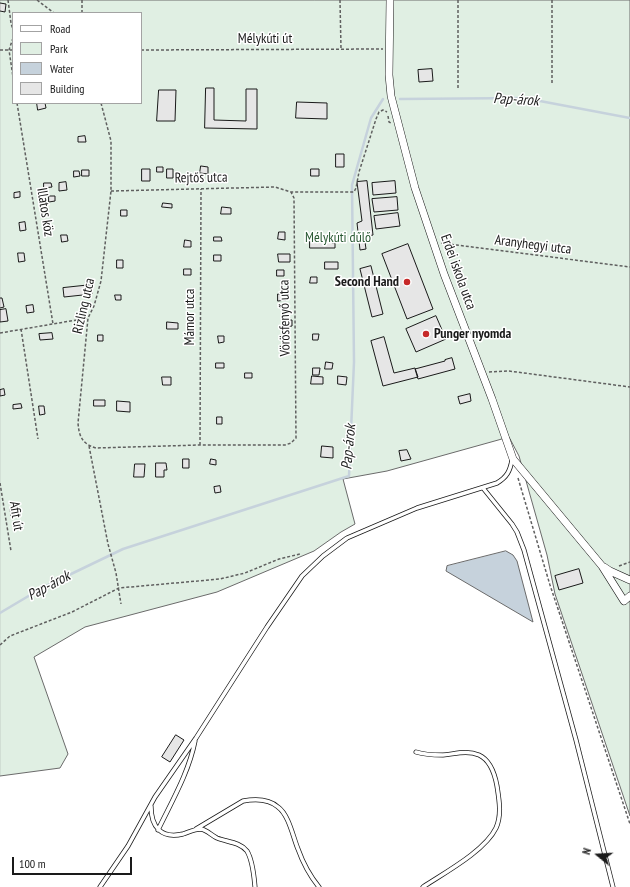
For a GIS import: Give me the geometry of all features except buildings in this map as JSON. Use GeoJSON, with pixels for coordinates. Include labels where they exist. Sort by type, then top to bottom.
{"type":"FeatureCollection","features":[{"type":"Feature","properties":{"kind":"street","name":"Erdei iskola utca"},"geometry":{"type":"LineString","coordinates":[[390,0],[389,49],[391,96],[415,188],[444,274],[513,459],[602,566],[624,601],[630,596]]}},
{"type":"Feature","properties":{"kind":"street","name":"Erdei iskola utca"},"geometry":{"type":"LineString","coordinates":[[602,566],[630,580]]}},
{"type":"Feature","properties":{"kind":"lane"},"geometry":{"type":"LineString","coordinates":[[100,887],[128,846],[155,797],[196,738],[267,627],[302,576],[323,556],[347,538],[417,508],[497,483],[504,479],[509,472],[513,459]]}},
{"type":"Feature","properties":{"kind":"lane"},"geometry":{"type":"LineString","coordinates":[[483,488],[512,524],[524,550],[576,740],[613,887]]}},
{"type":"Feature","properties":{"kind":"lane"},"geometry":{"type":"LineString","coordinates":[[158,830],[190,763],[196,738]]}},
{"type":"Feature","properties":{"kind":"lane"},"geometry":{"type":"LineString","coordinates":[[416,752],[444,755],[473,753],[481,756],[489,764],[495,778],[500,815],[491,836],[477,850],[423,887]]}},
{"type":"Feature","properties":{"kind":"lane"},"geometry":{"type":"LineString","coordinates":[[151,805],[153,823],[158,830],[173,835],[183,834],[196,829],[243,801],[250,799],[272,803],[279,807],[285,815],[298,850],[308,871],[319,887]]}},
{"type":"Feature","properties":{"kind":"lane"},"geometry":{"type":"LineString","coordinates":[[196,829],[202,829],[217,838],[233,842],[247,851],[251,862],[255,887]]}},
{"type":"Feature","properties":{"kind":"path"},"geometry":{"type":"LineString","coordinates":[[8,0],[12,26]]}},
{"type":"Feature","properties":{"kind":"path"},"geometry":{"type":"LineString","coordinates":[[37,0],[53,12]]}},
{"type":"Feature","properties":{"kind":"path"},"geometry":{"type":"LineString","coordinates":[[82,0],[82,12]]}},
{"type":"Feature","properties":{"kind":"path"},"geometry":{"type":"LineString","coordinates":[[340,0],[341,49]]}},
{"type":"Feature","properties":{"kind":"path"},"geometry":{"type":"LineString","coordinates":[[458,0],[458,89]]}},
{"type":"Feature","properties":{"kind":"path"},"geometry":{"type":"LineString","coordinates":[[552,0],[552,85]]}},
{"type":"Feature","properties":{"kind":"path"},"geometry":{"type":"LineString","coordinates":[[12,41],[9,50],[12,70]]}},
{"type":"Feature","properties":{"kind":"path","name":"Mélykúti út"},"geometry":{"type":"LineString","coordinates":[[142,50],[389,49]]}},
{"type":"Feature","properties":{"kind":"path"},"geometry":{"type":"LineString","coordinates":[[0,50],[9,50]]}},
{"type":"Feature","properties":{"kind":"path","name":"Illatos köz"},"geometry":{"type":"LineString","coordinates":[[17,104],[53,324]]}},
{"type":"Feature","properties":{"kind":"path","name":"Rizling utca"},"geometry":{"type":"LineString","coordinates":[[89,446],[80,438],[78,423],[88,318],[94,306],[101,282],[111,190],[110,141],[101,104]]}},
{"type":"Feature","properties":{"kind":"path","name":"Rejtős utca"},"geometry":{"type":"LineString","coordinates":[[111,190],[275,187],[291,192],[354,192],[379,112],[383,110],[387,112],[389,122],[392,124],[398,122]]}},
{"type":"Feature","properties":{"kind":"path","name":"Mámor utca"},"geometry":{"type":"LineString","coordinates":[[200,445],[201,188]]}},
{"type":"Feature","properties":{"kind":"path","name":"Vörösfenyő utca"},"geometry":{"type":"LineString","coordinates":[[200,445],[285,445],[291,443],[296,438],[294,198],[291,192]]}},
{"type":"Feature","properties":{"kind":"path","name":"Aranyhegyi utca"},"geometry":{"type":"LineString","coordinates":[[433,242],[630,267]]}},
{"type":"Feature","properties":{"kind":"path"},"geometry":{"type":"LineString","coordinates":[[0,333],[88,318]]}},
{"type":"Feature","properties":{"kind":"path"},"geometry":{"type":"LineString","coordinates":[[21,329],[38,439]]}},
{"type":"Feature","properties":{"kind":"path"},"geometry":{"type":"LineString","coordinates":[[481,372],[509,371],[630,387]]}},
{"type":"Feature","properties":{"kind":"path"},"geometry":{"type":"LineString","coordinates":[[120,604],[119,588],[108,544],[89,446],[96,448],[200,445]]}},
{"type":"Feature","properties":{"kind":"path"},"geometry":{"type":"LineString","coordinates":[[517,474],[550,585],[630,824]]}},
{"type":"Feature","properties":{"kind":"path","name":"Afit út"},"geometry":{"type":"LineString","coordinates":[[0,483],[11,551]]}},
{"type":"Feature","properties":{"kind":"path"},"geometry":{"type":"LineString","coordinates":[[0,645],[10,636],[72,612],[119,588],[220,580],[245,573],[279,559],[300,554]]}},
{"type":"Feature","properties":{"kind":"path"},"geometry":{"type":"LineString","coordinates":[[610,571],[630,562]]}},
{"type":"Feature","properties":{"kind":"green space","name":"Mélykúti dűlő"},"geometry":{"type":"Polygon","coordinates":[[[0,0],[630,0],[630,816],[555,594],[547,555],[519,456],[509,437],[387,471],[343,479],[355,524],[314,551],[217,592],[85,627],[34,657],[68,754],[60,768],[0,776],[0,0]]]}},
{"type":"Feature","properties":{"kind":"water"},"geometry":{"type":"Polygon","coordinates":[[[506,551],[513,555],[517,561],[533,622],[446,571],[447,566],[506,551]]]}},
{"type":"Feature","properties":{"kind":"waterway","name":"Pap-árok"},"geometry":{"type":"LineString","coordinates":[[400,99],[524,98],[630,118]]}},
{"type":"Feature","properties":{"kind":"waterway","name":"Pap-árok"},"geometry":{"type":"LineString","coordinates":[[0,613],[42,588],[123,549],[349,476],[354,362],[352,185],[371,118],[383,99]]}},
{"type":"Feature","properties":{"kind":"place","name":"Second Hand"},"geometry":{"type":"Point","coordinates":[407,282]}},
{"type":"Feature","properties":{"kind":"place","name":"Punger nyomda"},"geometry":{"type":"Point","coordinates":[426,334]}}]}
